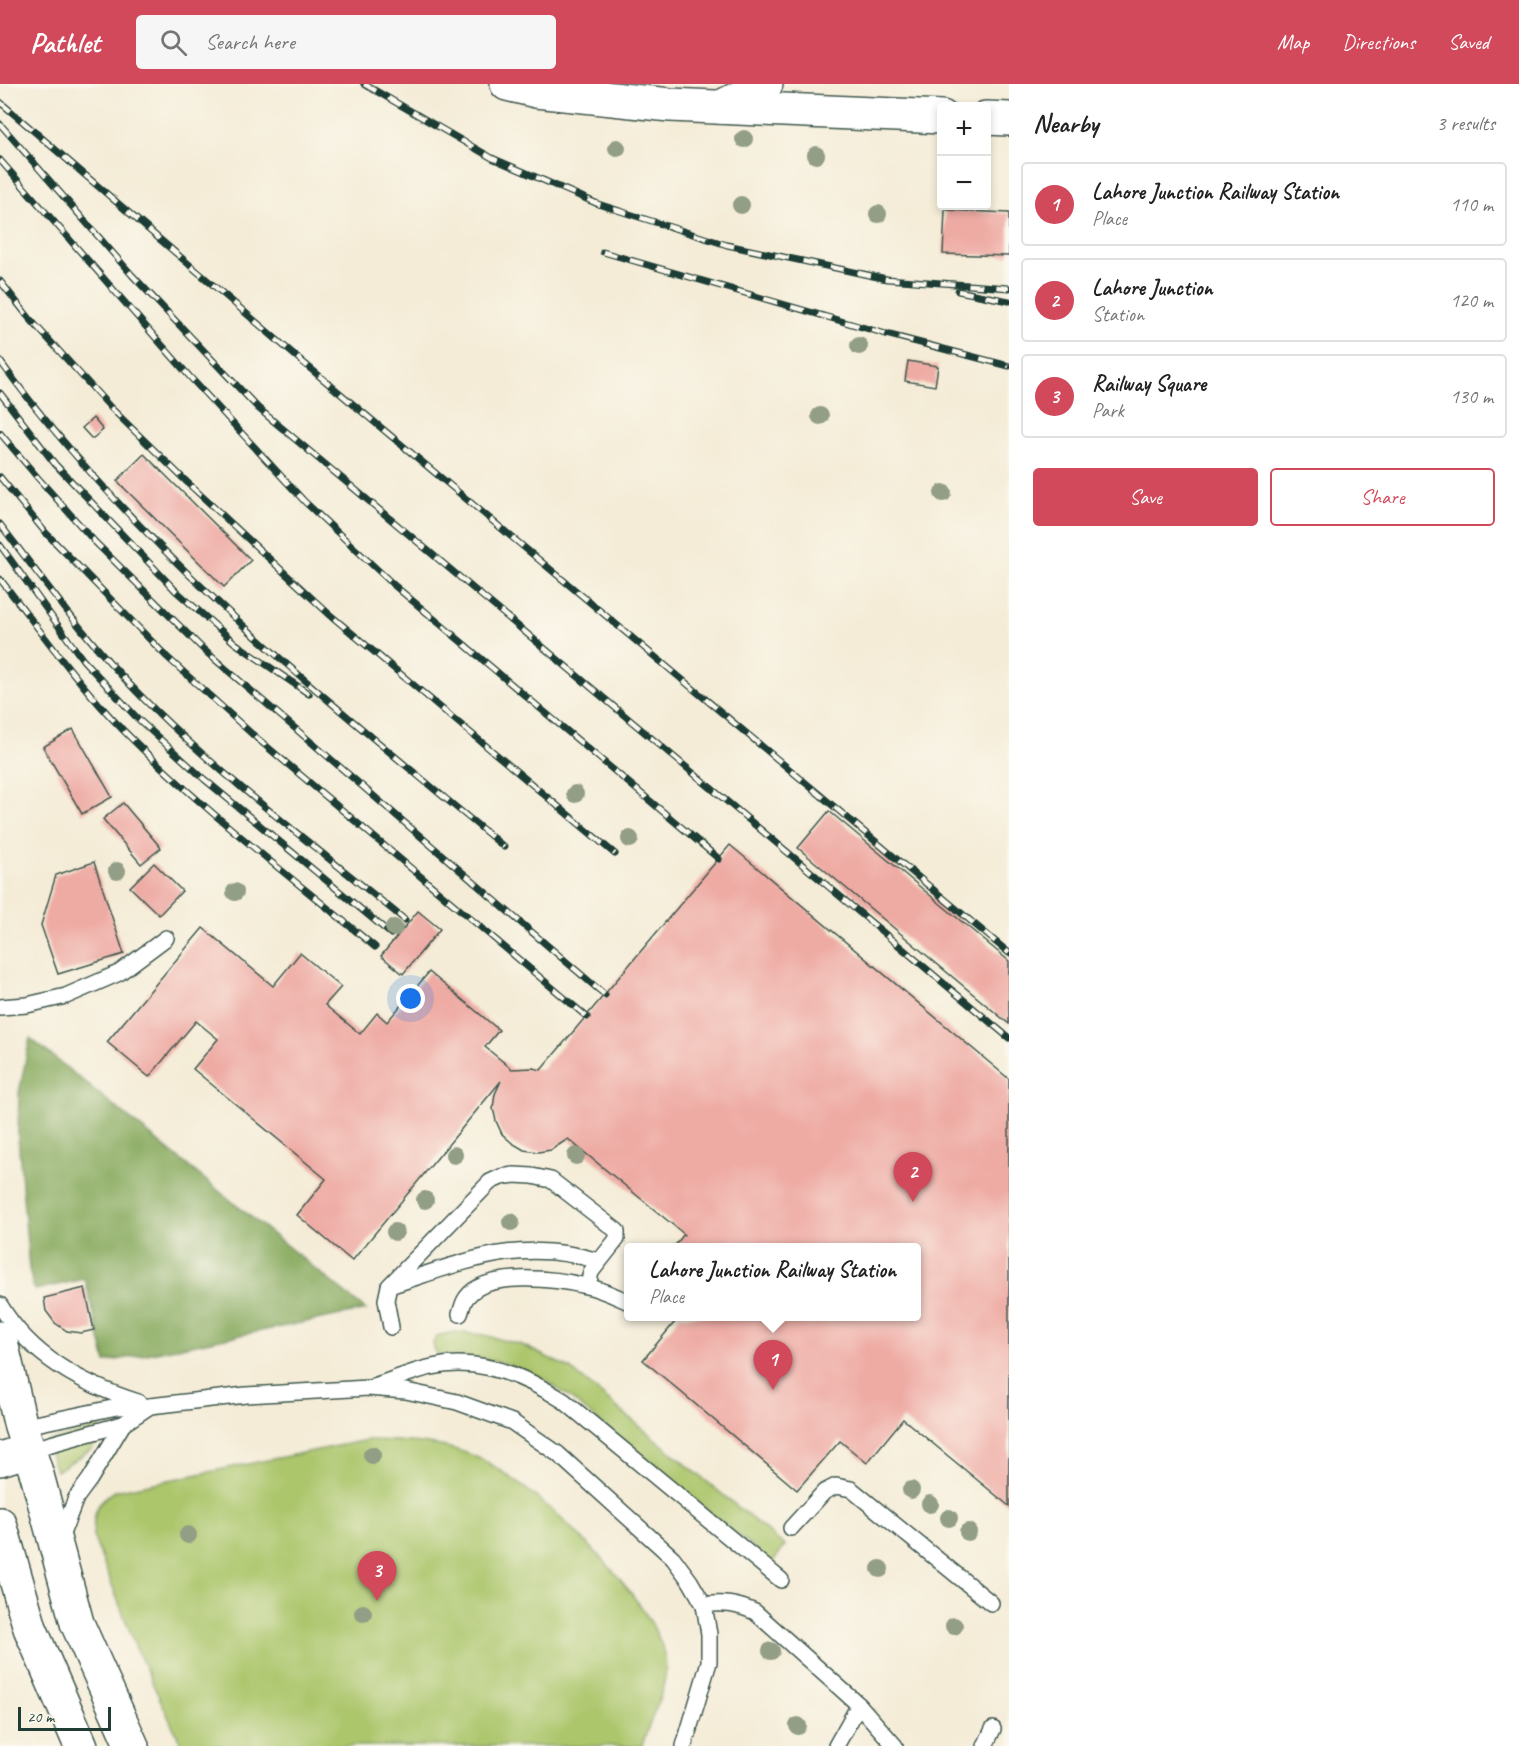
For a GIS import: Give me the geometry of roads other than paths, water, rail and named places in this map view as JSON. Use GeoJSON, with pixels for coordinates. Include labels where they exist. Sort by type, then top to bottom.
{"type":"FeatureCollection","features":[{"type":"Feature","properties":{"kind":"main road"},"geometry":{"type":"LineString","coordinates":[[507,84],[536,91],[670,105],[937,117]]}},
{"type":"Feature","properties":{"kind":"main road"},"geometry":{"type":"LineString","coordinates":[[721,107],[766,84]]}},
{"type":"Feature","properties":{"kind":"main road"},"geometry":{"type":"LineString","coordinates":[[991,118],[1009,119]]}},
{"type":"Feature","properties":{"kind":"main road"},"geometry":{"type":"LineString","coordinates":[[0,1338],[12,1442],[56,1547],[77,1623],[132,1746]]}},
{"type":"Feature","properties":{"kind":"main road"},"geometry":{"type":"LineString","coordinates":[[0,1524],[30,1628],[81,1746]]}},
{"type":"Feature","properties":{"kind":"lane"},"geometry":{"type":"LineString","coordinates":[[0,1007],[27,1005],[66,996],[119,973],[166,938]]}},
{"type":"Feature","properties":{"kind":"lane"},"geometry":{"type":"LineString","coordinates":[[391,1327],[386,1300],[390,1286],[490,1182],[501,1177],[532,1176],[551,1180],[616,1231],[616,1239],[591,1272],[588,1286]]}},
{"type":"Feature","properties":{"kind":"lane"},"geometry":{"type":"LineString","coordinates":[[390,1286],[484,1256],[525,1250],[576,1254],[599,1261]]}},
{"type":"Feature","properties":{"kind":"lane"},"geometry":{"type":"LineString","coordinates":[[460,1314],[467,1296],[488,1283],[515,1279],[553,1279],[588,1286],[624,1300]]}},
{"type":"Feature","properties":{"kind":"lane"},"geometry":{"type":"LineString","coordinates":[[0,1305],[25,1338],[44,1357],[70,1374],[99,1388],[150,1406]]}},
{"type":"Feature","properties":{"kind":"lane"},"geometry":{"type":"LineString","coordinates":[[368,1388],[432,1366],[466,1362],[505,1372],[540,1386],[564,1401],[781,1580]]}},
{"type":"Feature","properties":{"kind":"lane"},"geometry":{"type":"LineString","coordinates":[[12,1442],[117,1407],[150,1406],[246,1395],[368,1388],[406,1391],[457,1402],[512,1422],[558,1454],[673,1558],[704,1605],[709,1634],[709,1662],[684,1746]]}},
{"type":"Feature","properties":{"kind":"lane"},"geometry":{"type":"LineString","coordinates":[[12,1442],[123,1424],[150,1406]]}},
{"type":"Feature","properties":{"kind":"lane"},"geometry":{"type":"LineString","coordinates":[[56,1547],[76,1498],[123,1424]]}},
{"type":"Feature","properties":{"kind":"lane"},"geometry":{"type":"LineString","coordinates":[[791,1528],[824,1492],[836,1486],[851,1489],[991,1604]]}},
{"type":"Feature","properties":{"kind":"lane"},"geometry":{"type":"LineString","coordinates":[[704,1605],[719,1602],[738,1605],[755,1612],[858,1705],[895,1746]]}},
{"type":"Feature","properties":{"kind":"lane"},"geometry":{"type":"LineString","coordinates":[[836,1746],[858,1705]]}},
{"type":"Feature","properties":{"kind":"lane"},"geometry":{"type":"LineString","coordinates":[[985,1746],[993,1729]]}},
{"type":"Feature","properties":{"kind":"railway"},"geometry":{"type":"LineString","coordinates":[[364,84],[492,158],[598,204],[727,245],[887,279],[1009,288]]}},
{"type":"Feature","properties":{"kind":"railway"},"geometry":{"type":"LineString","coordinates":[[0,102],[305,364],[1009,953]]}},
{"type":"Feature","properties":{"kind":"railway"},"geometry":{"type":"LineString","coordinates":[[0,124],[132,275],[258,408],[1009,1038]]}},
{"type":"Feature","properties":{"kind":"railway"},"geometry":{"type":"LineString","coordinates":[[0,160],[190,377],[305,502],[395,586],[719,859]]}},
{"type":"Feature","properties":{"kind":"railway"},"geometry":{"type":"LineString","coordinates":[[603,252],[886,334],[1009,366]]}},
{"type":"Feature","properties":{"kind":"railway"},"geometry":{"type":"LineString","coordinates":[[0,281],[30,319],[111,408],[192,487],[329,614],[615,854]]}},
{"type":"Feature","properties":{"kind":"railway"},"geometry":{"type":"LineString","coordinates":[[958,291],[1009,301]]}},
{"type":"Feature","properties":{"kind":"railway"},"geometry":{"type":"LineString","coordinates":[[0,361],[54,431],[112,497],[173,559],[303,678],[504,847]]}},
{"type":"Feature","properties":{"kind":"railway"},"geometry":{"type":"LineString","coordinates":[[0,393],[55,464],[176,591],[235,643],[309,694]]}},
{"type":"Feature","properties":{"kind":"railway"},"geometry":{"type":"LineString","coordinates":[[0,433],[95,542],[204,650],[605,995]]}},
{"type":"Feature","properties":{"kind":"railway"},"geometry":{"type":"LineString","coordinates":[[0,477],[45,532],[167,657],[252,734],[587,1017]]}},
{"type":"Feature","properties":{"kind":"railway"},"geometry":{"type":"LineString","coordinates":[[0,524],[93,643],[154,709],[246,791],[405,920]]}},
{"type":"Feature","properties":{"kind":"railway"},"geometry":{"type":"LineString","coordinates":[[0,545],[83,660],[138,719],[204,779],[391,934]]}},
{"type":"Feature","properties":{"kind":"railway"},"geometry":{"type":"LineString","coordinates":[[0,579],[75,675],[123,730],[246,842],[375,947]]}},
{"type":"Feature","properties":{"kind":"place","name":"Lahore Junction"},"geometry":{"type":"Point","coordinates":[913,1202]}},
{"type":"Feature","properties":{"kind":"place","name":"Lahore Junction Railway Station"},"geometry":{"type":"Point","coordinates":[773,1390]}},
{"type":"Feature","properties":{"kind":"place","name":"Railway Square"},"geometry":{"type":"Point","coordinates":[377,1601]}}]}
